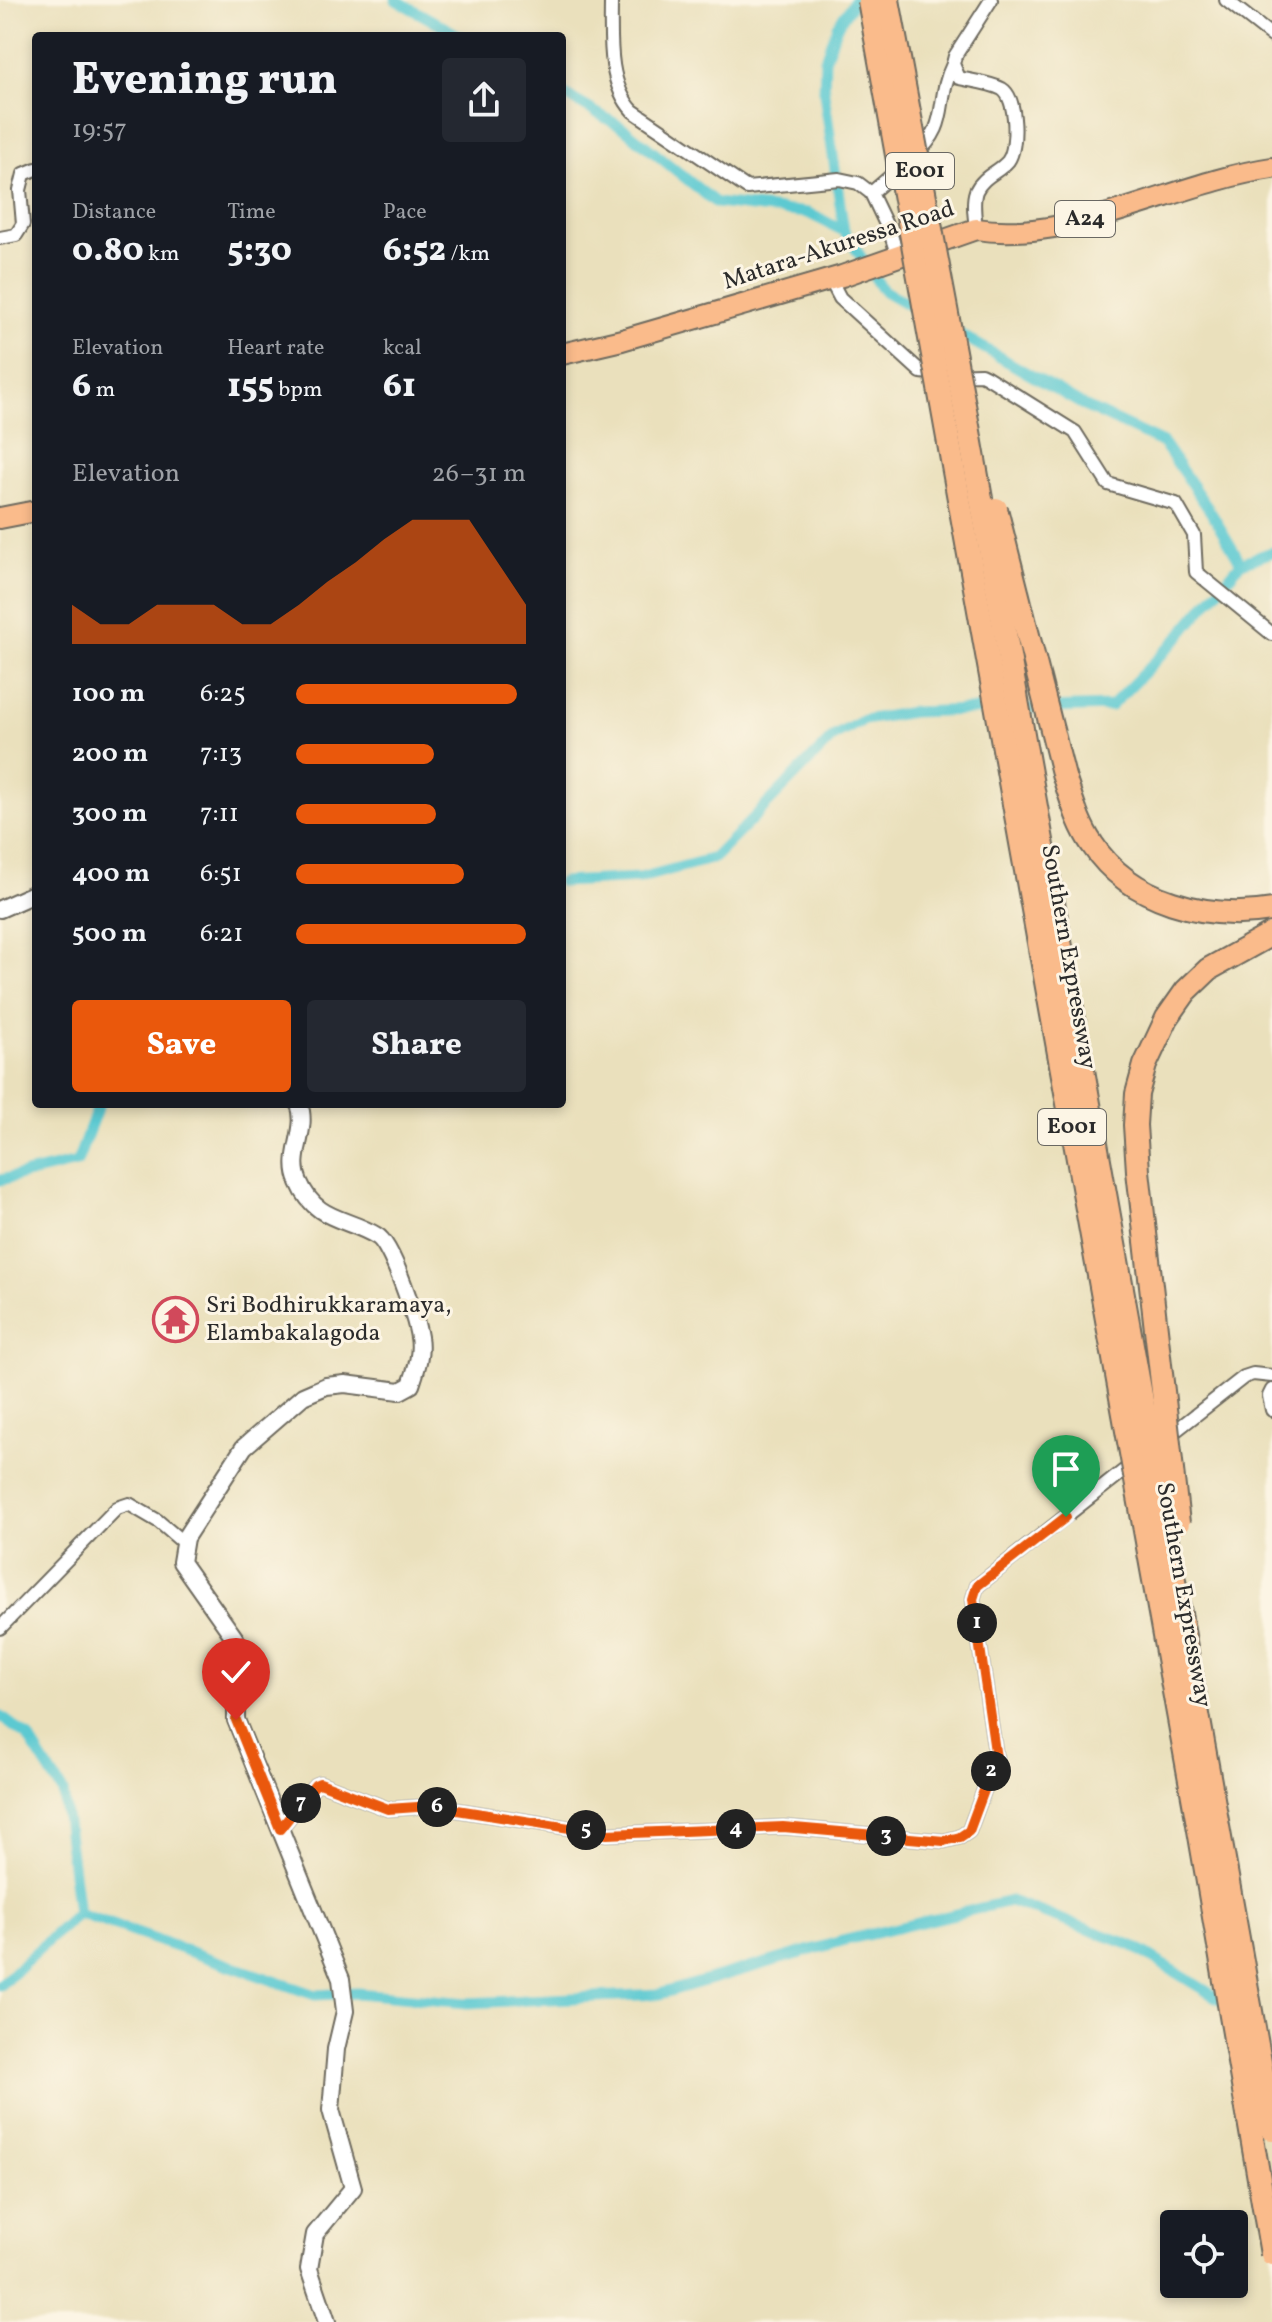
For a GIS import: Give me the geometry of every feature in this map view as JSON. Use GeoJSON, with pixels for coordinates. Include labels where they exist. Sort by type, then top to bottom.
{"type":"FeatureCollection","features":[{"type":"Feature","properties":{"kind":"highway","name":"Southern Expressway"},"geometry":{"type":"LineString","coordinates":[[869,0],[1179,1720],[1272,2254]]}},
{"type":"Feature","properties":{"kind":"highway","name":"Southern Expressway"},"geometry":{"type":"LineString","coordinates":[[888,0],[1272,2129]]}},
{"type":"Feature","properties":{"kind":"highway","name":"Matara-Akuressa Road"},"geometry":{"type":"LineString","coordinates":[[566,353],[622,340],[836,278],[976,229],[1061,227],[1236,173],[1272,168]]}},
{"type":"Feature","properties":{"kind":"highway"},"geometry":{"type":"LineString","coordinates":[[952,342],[1064,777],[1077,816],[1092,844],[1109,865],[1155,898],[1184,907],[1247,914],[1272,910]]}},
{"type":"Feature","properties":{"kind":"highway"},"geometry":{"type":"LineString","coordinates":[[0,518],[32,512]]}},
{"type":"Feature","properties":{"kind":"highway"},"geometry":{"type":"LineString","coordinates":[[1217,1821],[1175,1502],[1135,1125],[1137,1094],[1145,1065],[1167,1018],[1186,991],[1209,969],[1272,934]]}},
{"type":"Feature","properties":{"kind":"street"},"geometry":{"type":"LineString","coordinates":[[611,0],[611,48],[622,99],[633,111],[747,188],[839,179],[858,183],[871,193],[892,259]]}},
{"type":"Feature","properties":{"kind":"street"},"geometry":{"type":"LineString","coordinates":[[871,193],[931,141],[940,124],[944,85],[955,56],[991,0]]}},
{"type":"Feature","properties":{"kind":"street"},"geometry":{"type":"LineString","coordinates":[[1226,0],[1272,36]]}},
{"type":"Feature","properties":{"kind":"street"},"geometry":{"type":"LineString","coordinates":[[953,64],[959,78],[1002,89],[1008,95],[1014,114],[1014,142],[1008,160],[987,176],[974,199],[976,229]]}},
{"type":"Feature","properties":{"kind":"street"},"geometry":{"type":"LineString","coordinates":[[0,238],[16,235],[23,224],[20,190],[24,174],[32,171]]}},
{"type":"Feature","properties":{"kind":"street"},"geometry":{"type":"LineString","coordinates":[[836,278],[840,298],[921,372],[981,374],[987,377],[1075,432],[1108,484],[1176,504],[1194,535],[1196,572],[1272,634]]}},
{"type":"Feature","properties":{"kind":"street"},"geometry":{"type":"LineString","coordinates":[[0,909],[32,895]]}},
{"type":"Feature","properties":{"kind":"street"},"geometry":{"type":"LineString","coordinates":[[300,1108],[303,1124],[294,1159],[298,1182],[320,1212],[380,1237],[388,1248],[415,1322],[419,1358],[411,1385],[400,1391],[345,1384],[326,1386],[303,1396],[244,1447],[185,1538],[181,1562],[236,1640],[236,1720],[341,1979],[345,2011],[336,2049],[331,2110],[353,2188],[315,2234],[309,2269],[327,2322]]}},
{"type":"Feature","properties":{"kind":"street"},"geometry":{"type":"LineString","coordinates":[[280,1829],[315,1785],[320,1783],[388,1809],[432,1806],[607,1834],[783,1827],[944,1841],[960,1837],[969,1831],[996,1758],[973,1599],[977,1586],[1244,1377],[1253,1374],[1272,1376]]}},
{"type":"Feature","properties":{"kind":"street"},"geometry":{"type":"LineString","coordinates":[[1272,1390],[1269,1396],[1272,1410]]}},
{"type":"Feature","properties":{"kind":"street"},"geometry":{"type":"LineString","coordinates":[[0,1628],[117,1508],[129,1504],[158,1521],[179,1539],[185,1538]]}},
{"type":"Feature","properties":{"kind":"waterway"},"geometry":{"type":"LineString","coordinates":[[396,0],[453,32]]}},
{"type":"Feature","properties":{"kind":"waterway"},"geometry":{"type":"LineString","coordinates":[[844,231],[824,93],[825,59],[837,26],[855,0]]}},
{"type":"Feature","properties":{"kind":"waterway"},"geometry":{"type":"LineString","coordinates":[[566,95],[625,129],[716,203],[808,213],[844,231],[883,290],[926,315]]}},
{"type":"Feature","properties":{"kind":"waterway"},"geometry":{"type":"LineString","coordinates":[[951,329],[1088,408],[1163,443],[1241,563]]}},
{"type":"Feature","properties":{"kind":"waterway"},"geometry":{"type":"LineString","coordinates":[[1016,709],[1111,706],[1177,639],[1241,563],[1272,552]]}},
{"type":"Feature","properties":{"kind":"waterway"},"geometry":{"type":"LineString","coordinates":[[566,882],[640,878],[714,858],[834,736],[864,720],[912,712],[999,709]]}},
{"type":"Feature","properties":{"kind":"waterway"},"geometry":{"type":"LineString","coordinates":[[0,1180],[77,1162],[97,1108]]}},
{"type":"Feature","properties":{"kind":"waterway"},"geometry":{"type":"LineString","coordinates":[[0,1716],[28,1737],[63,1792],[78,1913]]}},
{"type":"Feature","properties":{"kind":"waterway"},"geometry":{"type":"LineString","coordinates":[[0,1985],[78,1913],[315,1995],[357,1993],[467,2003],[660,1994],[842,1941],[1010,1901],[1131,1945],[1229,2005]]}},
{"type":"Feature","properties":{"kind":"place","name":"Sri Bodhirukkaramaya, Elambakalagoda"},"geometry":{"type":"Point","coordinates":[175,1320]}},
{"type":"Feature","properties":{"kind":"route"},"geometry":{"type":"LineString","coordinates":[[236,1720],[280,1829],[315,1785],[320,1783],[388,1809],[432,1806],[607,1834],[783,1827],[944,1841],[969,1831],[996,1758],[973,1599],[977,1586],[1066,1517]]}}]}
